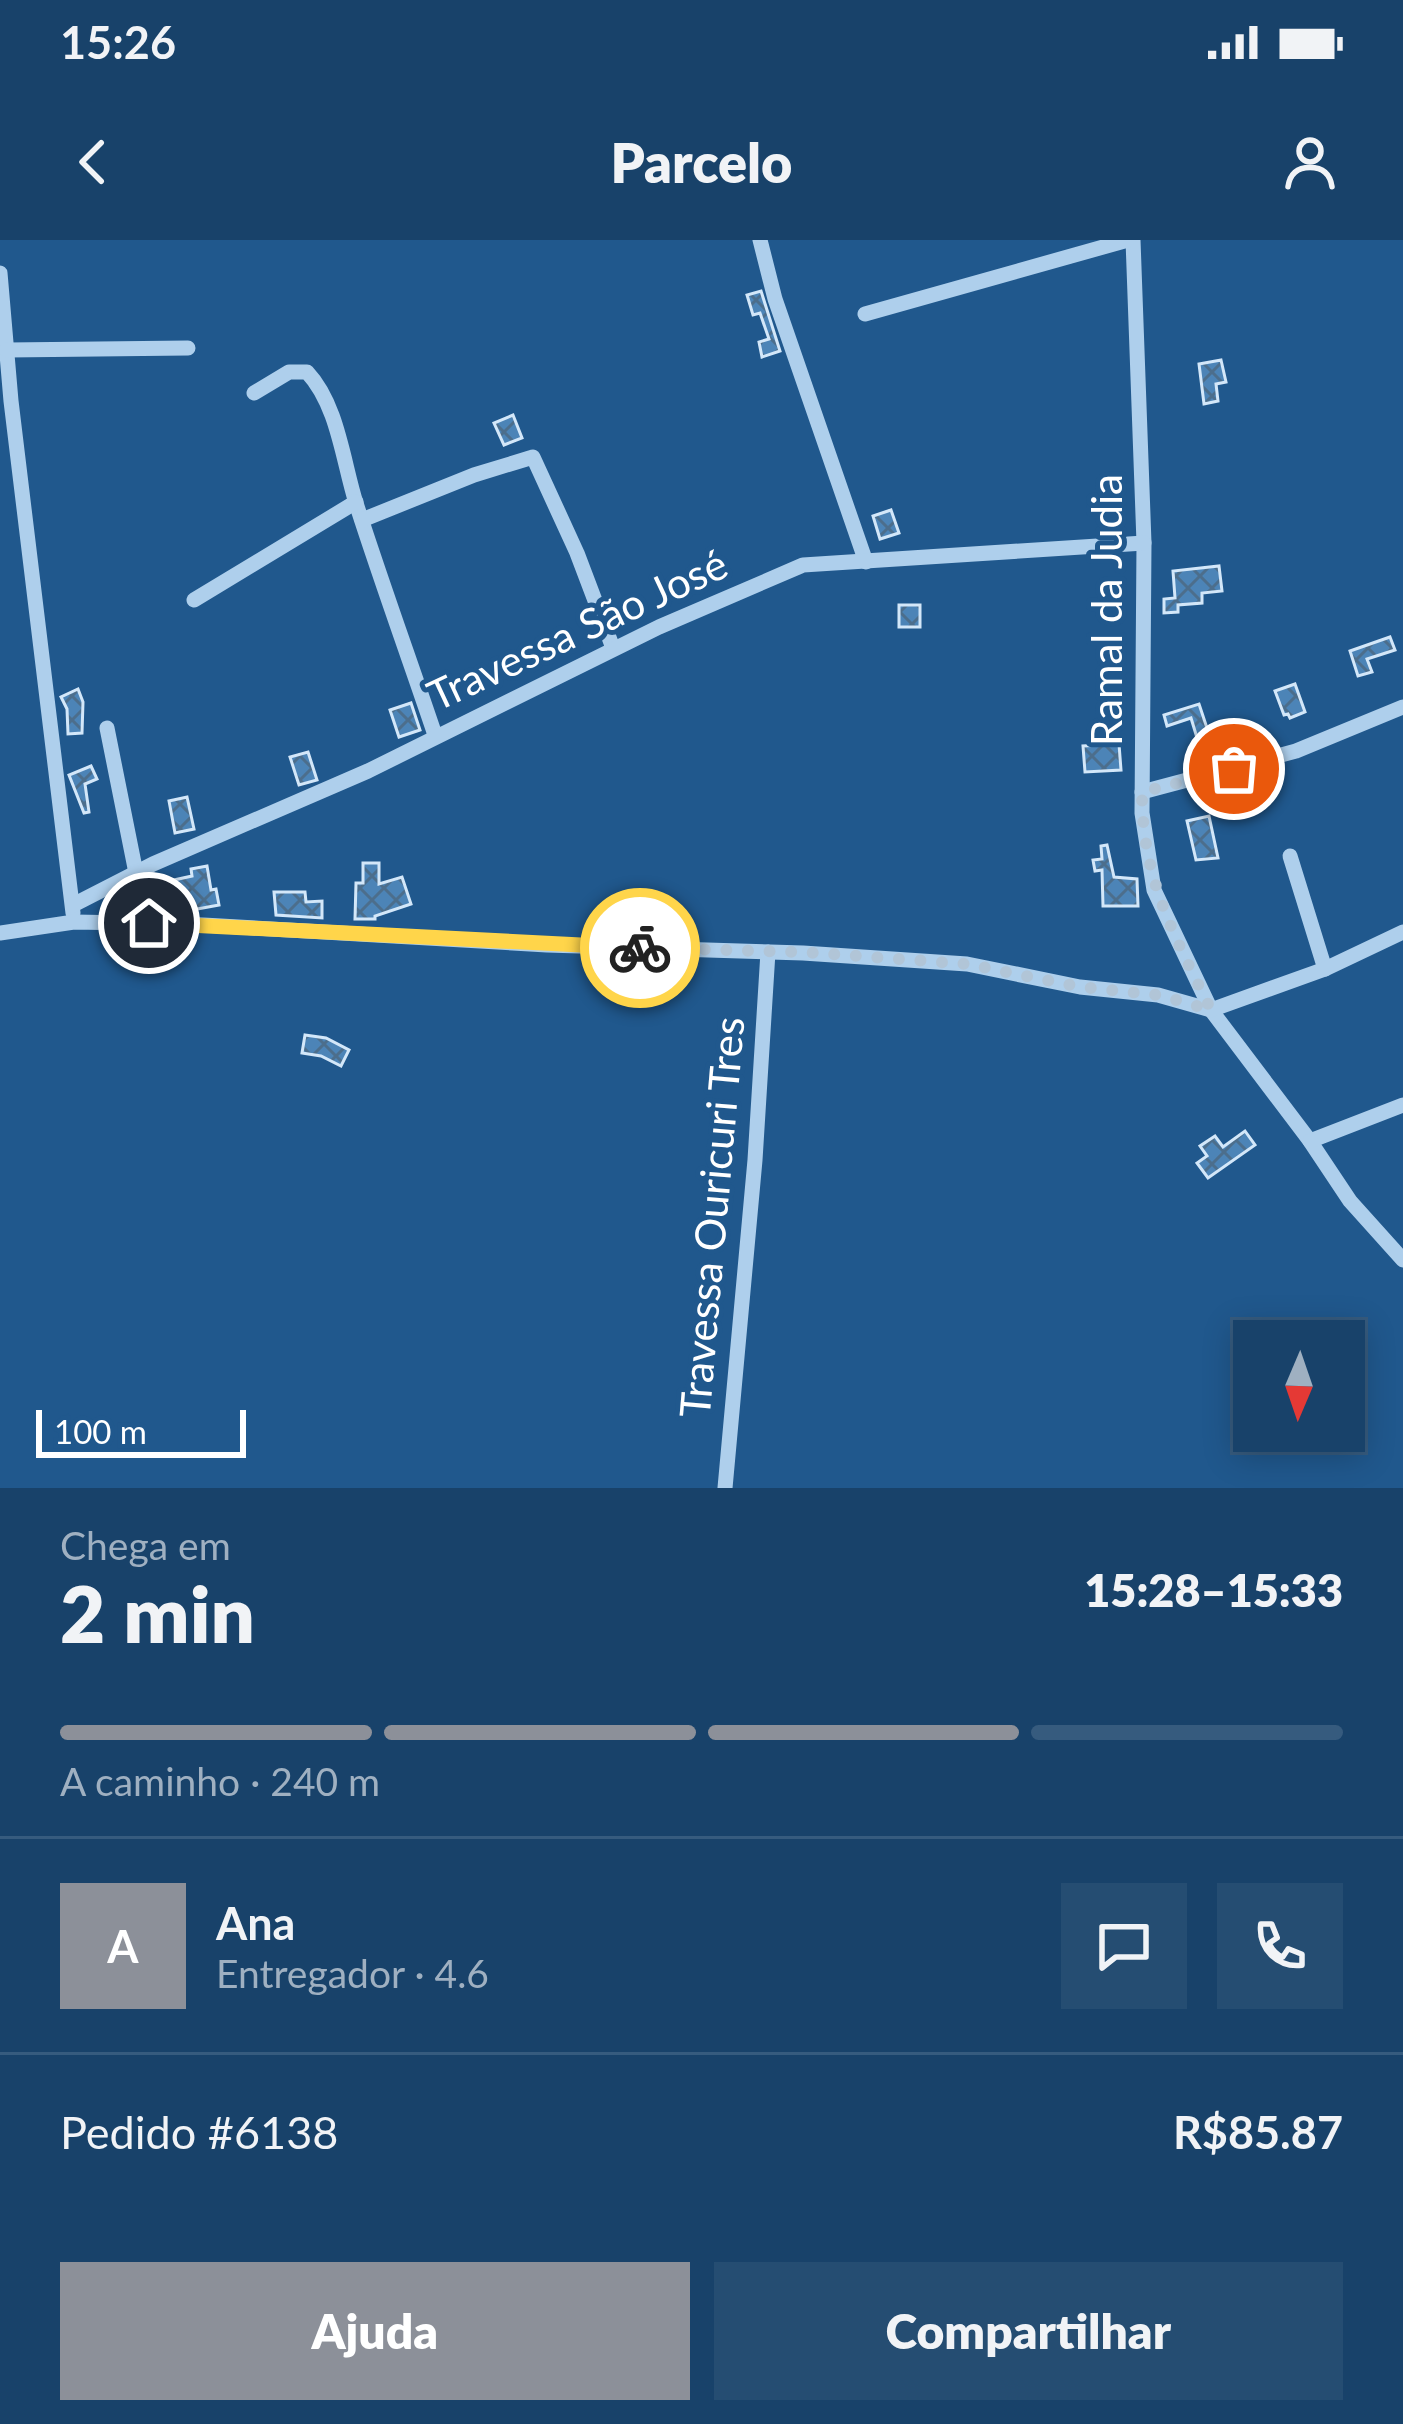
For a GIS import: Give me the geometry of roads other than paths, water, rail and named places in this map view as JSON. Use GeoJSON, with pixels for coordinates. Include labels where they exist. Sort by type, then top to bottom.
{"type":"FeatureCollection","features":[{"type":"Feature","properties":{"kind":"street"},"geometry":{"type":"LineString","coordinates":[[760,240],[775,299],[866,562]]}},
{"type":"Feature","properties":{"kind":"street"},"geometry":{"type":"LineString","coordinates":[[865,314],[1131,240]]}},
{"type":"Feature","properties":{"kind":"street","name":"Ramal da Judia"},"geometry":{"type":"LineString","coordinates":[[1131,240],[1144,543],[1142,792],[1154,890],[1211,1010],[1350,1201],[1403,1260]]}},
{"type":"Feature","properties":{"kind":"street"},"geometry":{"type":"LineString","coordinates":[[0,273],[73,914]]}},
{"type":"Feature","properties":{"kind":"street"},"geometry":{"type":"LineString","coordinates":[[7,350],[188,348]]}},
{"type":"Feature","properties":{"kind":"street"},"geometry":{"type":"LineString","coordinates":[[254,393],[289,372],[307,372],[314,379],[332,419],[435,735]]}},
{"type":"Feature","properties":{"kind":"street"},"geometry":{"type":"LineString","coordinates":[[362,520],[533,457],[613,648]]}},
{"type":"Feature","properties":{"kind":"street"},"geometry":{"type":"LineString","coordinates":[[194,600],[356,502]]}},
{"type":"Feature","properties":{"kind":"street","name":"Travessa São José"},"geometry":{"type":"LineString","coordinates":[[73,914],[136,873],[368,771],[613,648],[802,565],[1144,543]]}},
{"type":"Feature","properties":{"kind":"street"},"geometry":{"type":"LineString","coordinates":[[1142,792],[1296,751],[1403,707]]}},
{"type":"Feature","properties":{"kind":"street"},"geometry":{"type":"LineString","coordinates":[[107,728],[136,873]]}},
{"type":"Feature","properties":{"kind":"street"},"geometry":{"type":"LineString","coordinates":[[1290,856],[1325,969]]}},
{"type":"Feature","properties":{"kind":"street"},"geometry":{"type":"LineString","coordinates":[[0,933],[73,914],[547,945],[967,964],[1080,987],[1158,995],[1211,1010],[1325,969],[1403,932]]}},
{"type":"Feature","properties":{"kind":"street","name":"Travessa Ouricuri Tres"},"geometry":{"type":"LineString","coordinates":[[725,1488],[755,1160],[768,952]]}},
{"type":"Feature","properties":{"kind":"street"},"geometry":{"type":"LineString","coordinates":[[1310,1141],[1403,1105]]}}]}
